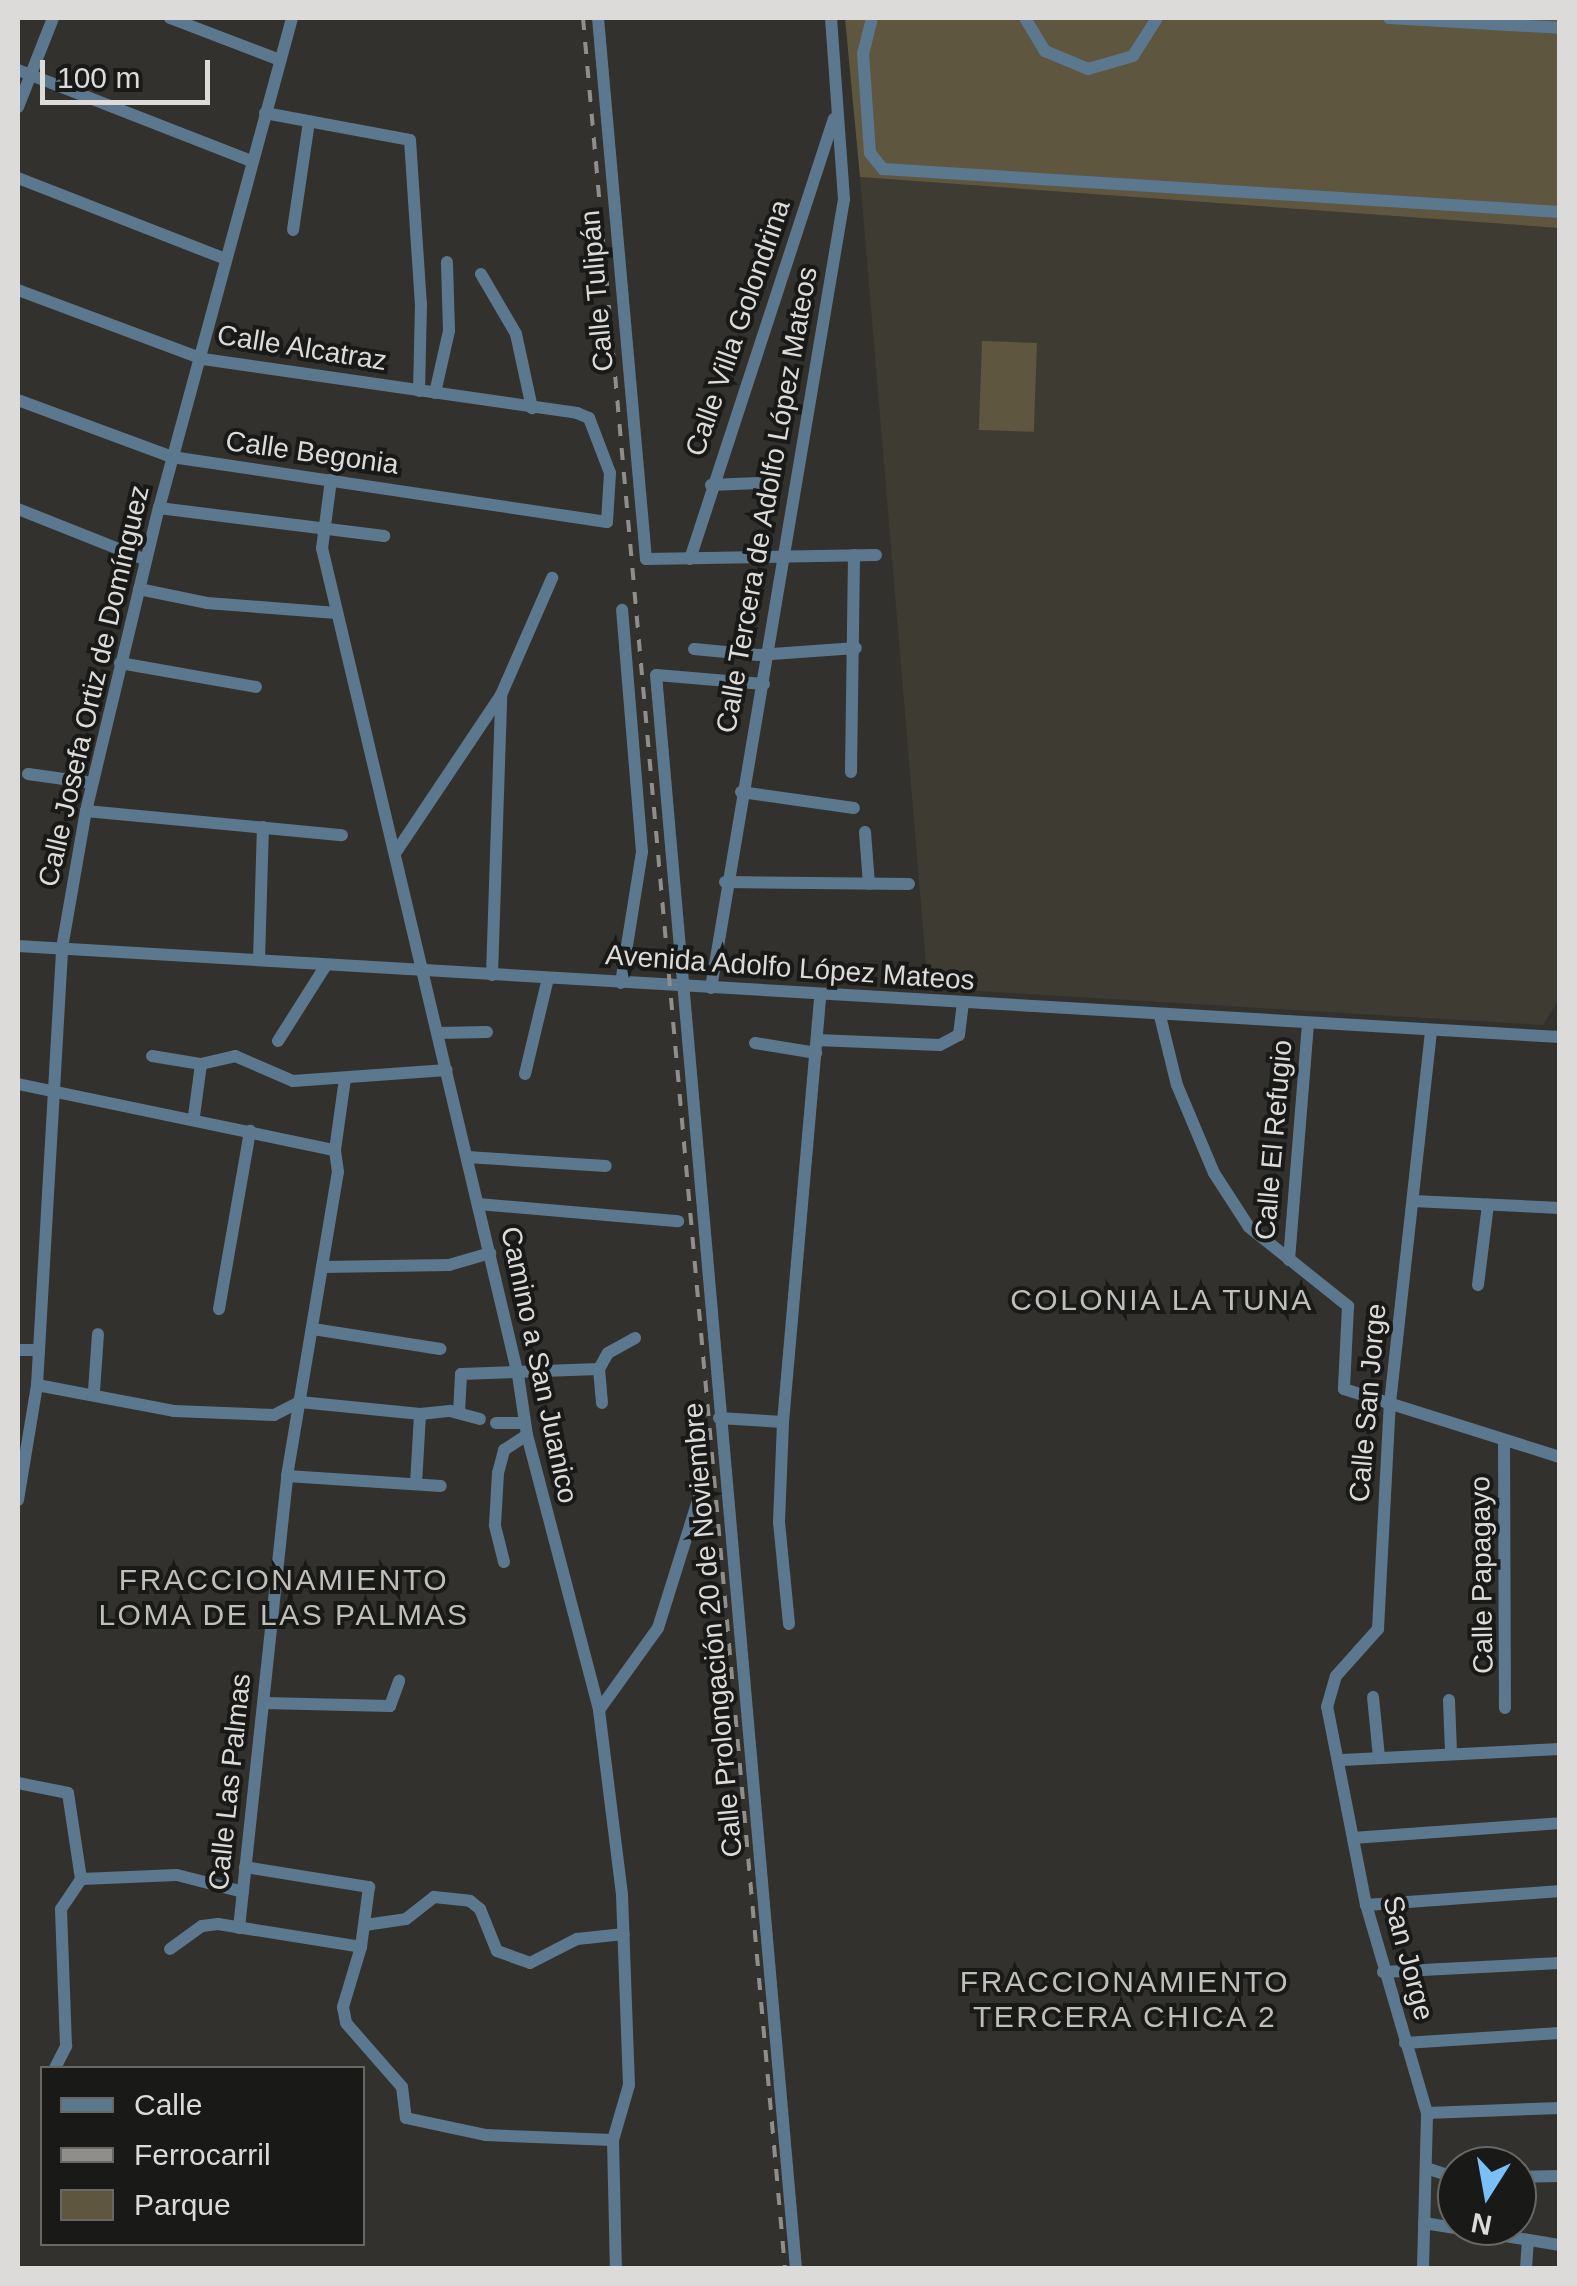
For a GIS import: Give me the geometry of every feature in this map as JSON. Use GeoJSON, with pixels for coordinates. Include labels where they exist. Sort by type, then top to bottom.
{"type":"FeatureCollection","features":[{"type":"Feature","properties":{"kind":"street"},"geometry":{"type":"LineString","coordinates":[[18,107],[24,72],[53,18]]}},
{"type":"Feature","properties":{"kind":"street"},"geometry":{"type":"LineString","coordinates":[[170,18],[280,60]]}},
{"type":"Feature","properties":{"kind":"street","name":"Calle Josefa Ortiz de Domínguez"},"geometry":{"type":"LineString","coordinates":[[18,1500],[38,1385],[62,948],[86,811],[172,457],[203,359],[251,161],[292,18]]}},
{"type":"Feature","properties":{"kind":"street","name":"Calle Tulipán"},"geometry":{"type":"LineString","coordinates":[[598,18],[646,560],[690,558]]}},
{"type":"Feature","properties":{"kind":"street","name":"Calle Tercera de Adolfo López Mateos"},"geometry":{"type":"LineString","coordinates":[[711,988],[741,792],[772,654],[844,199],[831,18]]}},
{"type":"Feature","properties":{"kind":"street"},"geometry":{"type":"LineString","coordinates":[[872,18],[863,53],[870,153],[883,170],[1560,212]]}},
{"type":"Feature","properties":{"kind":"street"},"geometry":{"type":"LineString","coordinates":[[1025,18],[1045,52],[1088,70],[1132,56],[1157,18]]}},
{"type":"Feature","properties":{"kind":"street"},"geometry":{"type":"LineString","coordinates":[[1389,18],[1560,28]]}},
{"type":"Feature","properties":{"kind":"street"},"geometry":{"type":"LineString","coordinates":[[24,72],[251,161]]}},
{"type":"Feature","properties":{"kind":"street"},"geometry":{"type":"LineString","coordinates":[[265,113],[410,140],[414,149],[419,391]]}},
{"type":"Feature","properties":{"kind":"street","name":"Calle Villa Golondrina"},"geometry":{"type":"LineString","coordinates":[[690,558],[836,114]]}},
{"type":"Feature","properties":{"kind":"street"},"geometry":{"type":"LineString","coordinates":[[292,230],[309,121]]}},
{"type":"Feature","properties":{"kind":"street"},"geometry":{"type":"LineString","coordinates":[[18,178],[226,259]]}},
{"type":"Feature","properties":{"kind":"street"},"geometry":{"type":"LineString","coordinates":[[435,393],[449,331],[447,262]]}},
{"type":"Feature","properties":{"kind":"street"},"geometry":{"type":"LineString","coordinates":[[481,274],[516,334],[532,408]]}},
{"type":"Feature","properties":{"kind":"street","name":"Calle Alcatraz"},"geometry":{"type":"LineString","coordinates":[[18,290],[203,359],[589,418],[610,473],[607,522]]}},
{"type":"Feature","properties":{"kind":"street","name":"Calle Begonia"},"geometry":{"type":"LineString","coordinates":[[18,400],[172,457],[607,522]]}},
{"type":"Feature","properties":{"kind":"street","name":"Camino a San Juanico"},"geometry":{"type":"LineString","coordinates":[[331,480],[322,530],[337,614],[490,1253],[526,1429],[599,1710],[624,1934],[630,2086],[614,2140],[616,2268]]}},
{"type":"Feature","properties":{"kind":"street"},"geometry":{"type":"LineString","coordinates":[[712,485],[758,483]]}},
{"type":"Feature","properties":{"kind":"street"},"geometry":{"type":"LineString","coordinates":[[159,508],[384,536]]}},
{"type":"Feature","properties":{"kind":"street"},"geometry":{"type":"LineString","coordinates":[[18,509],[146,560]]}},
{"type":"Feature","properties":{"kind":"street"},"geometry":{"type":"LineString","coordinates":[[851,772],[856,648],[854,555]]}},
{"type":"Feature","properties":{"kind":"street"},"geometry":{"type":"LineString","coordinates":[[690,558],[876,555]]}},
{"type":"Feature","properties":{"kind":"street"},"geometry":{"type":"LineString","coordinates":[[396,852],[501,695],[552,578]]}},
{"type":"Feature","properties":{"kind":"street"},"geometry":{"type":"LineString","coordinates":[[139,589],[207,603],[337,614]]}},
{"type":"Feature","properties":{"kind":"street"},"geometry":{"type":"LineString","coordinates":[[621,983],[642,852],[622,610]]}},
{"type":"Feature","properties":{"kind":"street"},"geometry":{"type":"LineString","coordinates":[[694,649],[772,654],[856,648]]}},
{"type":"Feature","properties":{"kind":"street"},"geometry":{"type":"LineString","coordinates":[[120,664],[256,686]]}},
{"type":"Feature","properties":{"kind":"street"},"geometry":{"type":"LineString","coordinates":[[688,987],[656,675],[764,684]]}},
{"type":"Feature","properties":{"kind":"street"},"geometry":{"type":"LineString","coordinates":[[492,975],[501,695]]}},
{"type":"Feature","properties":{"kind":"street"},"geometry":{"type":"LineString","coordinates":[[28,774],[92,783]]}},
{"type":"Feature","properties":{"kind":"street"},"geometry":{"type":"LineString","coordinates":[[741,792],[854,808]]}},
{"type":"Feature","properties":{"kind":"street"},"geometry":{"type":"LineString","coordinates":[[86,811],[342,835]]}},
{"type":"Feature","properties":{"kind":"street"},"geometry":{"type":"LineString","coordinates":[[258,960],[263,828]]}},
{"type":"Feature","properties":{"kind":"street"},"geometry":{"type":"LineString","coordinates":[[866,832],[868,884]]}},
{"type":"Feature","properties":{"kind":"street"},"geometry":{"type":"LineString","coordinates":[[725,882],[909,884]]}},
{"type":"Feature","properties":{"kind":"street","name":"Avenida Adolfo López Mateos"},"geometry":{"type":"LineString","coordinates":[[18,946],[1560,1037]]}},
{"type":"Feature","properties":{"kind":"street"},"geometry":{"type":"LineString","coordinates":[[278,1042],[326,965]]}},
{"type":"Feature","properties":{"kind":"street"},"geometry":{"type":"LineString","coordinates":[[526,1074],[548,978]]}},
{"type":"Feature","properties":{"kind":"street","name":"Calle Prolongación 20 de Noviembre"},"geometry":{"type":"LineString","coordinates":[[688,987],[719,1418],[796,2268]]}},
{"type":"Feature","properties":{"kind":"street"},"geometry":{"type":"LineString","coordinates":[[789,1624],[779,1522],[783,1422],[820,995]]}},
{"type":"Feature","properties":{"kind":"street"},"geometry":{"type":"LineString","coordinates":[[755,1043],[816,1046],[952,1042],[963,1004]]}},
{"type":"Feature","properties":{"kind":"street"},"geometry":{"type":"LineString","coordinates":[[1160,1016],[1178,1085],[1214,1173],[1249,1227],[1348,1306],[1344,1390],[1560,1457]]}},
{"type":"Feature","properties":{"kind":"street","name":"Calle El Refugio"},"geometry":{"type":"LineString","coordinates":[[1290,1260],[1308,1025]]}},
{"type":"Feature","properties":{"kind":"street"},"geometry":{"type":"LineString","coordinates":[[438,1033],[487,1032]]}},
{"type":"Feature","properties":{"kind":"street","name":"Calle San Jorge"},"geometry":{"type":"LineString","coordinates":[[1342,1760],[1327,1707],[1336,1676],[1378,1630],[1390,1403],[1432,1032]]}},
{"type":"Feature","properties":{"kind":"street"},"geometry":{"type":"LineString","coordinates":[[152,1056],[200,1064],[235,1056],[284,1080],[345,1080],[447,1070]]}},
{"type":"Feature","properties":{"kind":"street"},"geometry":{"type":"LineString","coordinates":[[194,1116],[200,1064]]}},
{"type":"Feature","properties":{"kind":"street","name":"Calle Las Palmas"},"geometry":{"type":"LineString","coordinates":[[239,1928],[287,1476],[338,1172],[334,1150],[345,1080]]}},
{"type":"Feature","properties":{"kind":"street"},"geometry":{"type":"LineString","coordinates":[[18,1084],[194,1116],[334,1150]]}},
{"type":"Feature","properties":{"kind":"street"},"geometry":{"type":"LineString","coordinates":[[219,1308],[250,1131]]}},
{"type":"Feature","properties":{"kind":"street"},"geometry":{"type":"LineString","coordinates":[[467,1157],[606,1166]]}},
{"type":"Feature","properties":{"kind":"street"},"geometry":{"type":"LineString","coordinates":[[1413,1200],[1560,1208]]}},
{"type":"Feature","properties":{"kind":"street"},"geometry":{"type":"LineString","coordinates":[[478,1204],[678,1221]]}},
{"type":"Feature","properties":{"kind":"street"},"geometry":{"type":"LineString","coordinates":[[1478,1285],[1488,1204]]}},
{"type":"Feature","properties":{"kind":"street"},"geometry":{"type":"LineString","coordinates":[[322,1267],[449,1266],[490,1253]]}},
{"type":"Feature","properties":{"kind":"street"},"geometry":{"type":"LineString","coordinates":[[313,1328],[440,1349]]}},
{"type":"Feature","properties":{"kind":"street"},"geometry":{"type":"LineString","coordinates":[[94,1391],[98,1334]]}},
{"type":"Feature","properties":{"kind":"street"},"geometry":{"type":"LineString","coordinates":[[602,1402],[600,1369],[608,1354],[635,1338]]}},
{"type":"Feature","properties":{"kind":"street"},"geometry":{"type":"LineString","coordinates":[[18,1350],[39,1350]]}},
{"type":"Feature","properties":{"kind":"street"},"geometry":{"type":"LineString","coordinates":[[458,1414],[461,1374],[518,1376],[600,1369]]}},
{"type":"Feature","properties":{"kind":"street"},"geometry":{"type":"LineString","coordinates":[[38,1385],[94,1391],[174,1412],[274,1415],[300,1402],[458,1414],[480,1420]]}},
{"type":"Feature","properties":{"kind":"street"},"geometry":{"type":"LineString","coordinates":[[416,1484],[420,1414]]}},
{"type":"Feature","properties":{"kind":"street"},"geometry":{"type":"LineString","coordinates":[[719,1418],[783,1422]]}},
{"type":"Feature","properties":{"kind":"street"},"geometry":{"type":"LineString","coordinates":[[496,1423],[526,1429]]}},
{"type":"Feature","properties":{"kind":"street"},"geometry":{"type":"LineString","coordinates":[[504,1562],[495,1525],[498,1472],[504,1450],[526,1429]]}},
{"type":"Feature","properties":{"kind":"street","name":"Calle Papagayo"},"geometry":{"type":"LineString","coordinates":[[1504,1440],[1505,1708]]}},
{"type":"Feature","properties":{"kind":"street"},"geometry":{"type":"LineString","coordinates":[[287,1476],[440,1486]]}},
{"type":"Feature","properties":{"kind":"street"},"geometry":{"type":"LineString","coordinates":[[599,1710],[658,1628],[701,1491]]}},
{"type":"Feature","properties":{"kind":"street"},"geometry":{"type":"LineString","coordinates":[[264,1704],[390,1706],[399,1680]]}},
{"type":"Feature","properties":{"kind":"street"},"geometry":{"type":"LineString","coordinates":[[1374,1697],[1378,1756]]}},
{"type":"Feature","properties":{"kind":"street"},"geometry":{"type":"LineString","coordinates":[[1449,1700],[1452,1753]]}},
{"type":"Feature","properties":{"kind":"street"},"geometry":{"type":"LineString","coordinates":[[1342,1760],[1560,1749]]}},
{"type":"Feature","properties":{"kind":"street","name":"San Jorge"},"geometry":{"type":"LineString","coordinates":[[1342,1760],[1366,1905],[1426,2113],[1426,2168]]}},
{"type":"Feature","properties":{"kind":"street"},"geometry":{"type":"LineString","coordinates":[[18,1783],[68,1793],[82,1879],[61,1910],[66,2046],[55,2066]]}},
{"type":"Feature","properties":{"kind":"street"},"geometry":{"type":"LineString","coordinates":[[1353,1838],[1560,1823]]}},
{"type":"Feature","properties":{"kind":"street"},"geometry":{"type":"LineString","coordinates":[[245,1867],[370,1886],[361,1947],[347,1982],[346,2023],[402,2088],[406,2118],[486,2135],[614,2140]]}},
{"type":"Feature","properties":{"kind":"street"},"geometry":{"type":"LineString","coordinates":[[82,1879],[177,1875],[242,1892]]}},
{"type":"Feature","properties":{"kind":"street"},"geometry":{"type":"LineString","coordinates":[[1366,1905],[1560,1891]]}},
{"type":"Feature","properties":{"kind":"street"},"geometry":{"type":"LineString","coordinates":[[365,1925],[406,1919],[434,1896],[470,1901],[498,1951],[530,1962],[578,1939],[624,1934]]}},
{"type":"Feature","properties":{"kind":"street"},"geometry":{"type":"LineString","coordinates":[[170,1949],[202,1926],[361,1947]]}},
{"type":"Feature","properties":{"kind":"street"},"geometry":{"type":"LineString","coordinates":[[1383,1972],[1560,1963]]}},
{"type":"Feature","properties":{"kind":"street"},"geometry":{"type":"LineString","coordinates":[[1405,2043],[1560,2033]]}},
{"type":"Feature","properties":{"kind":"street"},"geometry":{"type":"LineString","coordinates":[[1426,2113],[1560,2108]]}},
{"type":"Feature","properties":{"kind":"street"},"geometry":{"type":"LineString","coordinates":[[1423,2268],[1426,2168],[1437,2172]]}},
{"type":"Feature","properties":{"kind":"street"},"geometry":{"type":"LineString","coordinates":[[1424,2223],[1437,2225]]}},
{"type":"Feature","properties":{"kind":"shaded area"},"geometry":{"type":"Polygon","coordinates":[[[860,177],[1559,228],[1560,998],[1543,1025],[928,988],[860,177]]]}},
{"type":"Feature","properties":{"kind":"green space"},"geometry":{"type":"Polygon","coordinates":[[[845,18],[1559,18],[1559,228],[860,177],[845,18]]]}},
{"type":"Feature","properties":{"kind":"green space"},"geometry":{"type":"Polygon","coordinates":[[[982,341],[1037,343],[1034,432],[979,430],[982,341]]]}},
{"type":"Feature","properties":{"kind":"railway"},"geometry":{"type":"LineString","coordinates":[[583,18],[785,2268]]}},
{"type":"Feature","properties":{"kind":"district","name":"COLONIA LA TUNA"},"geometry":{"type":"Point","coordinates":[1162,1300]}},
{"type":"Feature","properties":{"kind":"district","name":"FRACCIONAMIENTO LOMA DE LAS PALMAS"},"geometry":{"type":"Point","coordinates":[284,1597]}},
{"type":"Feature","properties":{"kind":"district","name":"FRACCIONAMIENTO TERCERA CHICA 2"},"geometry":{"type":"Point","coordinates":[1125,1999]}}]}
